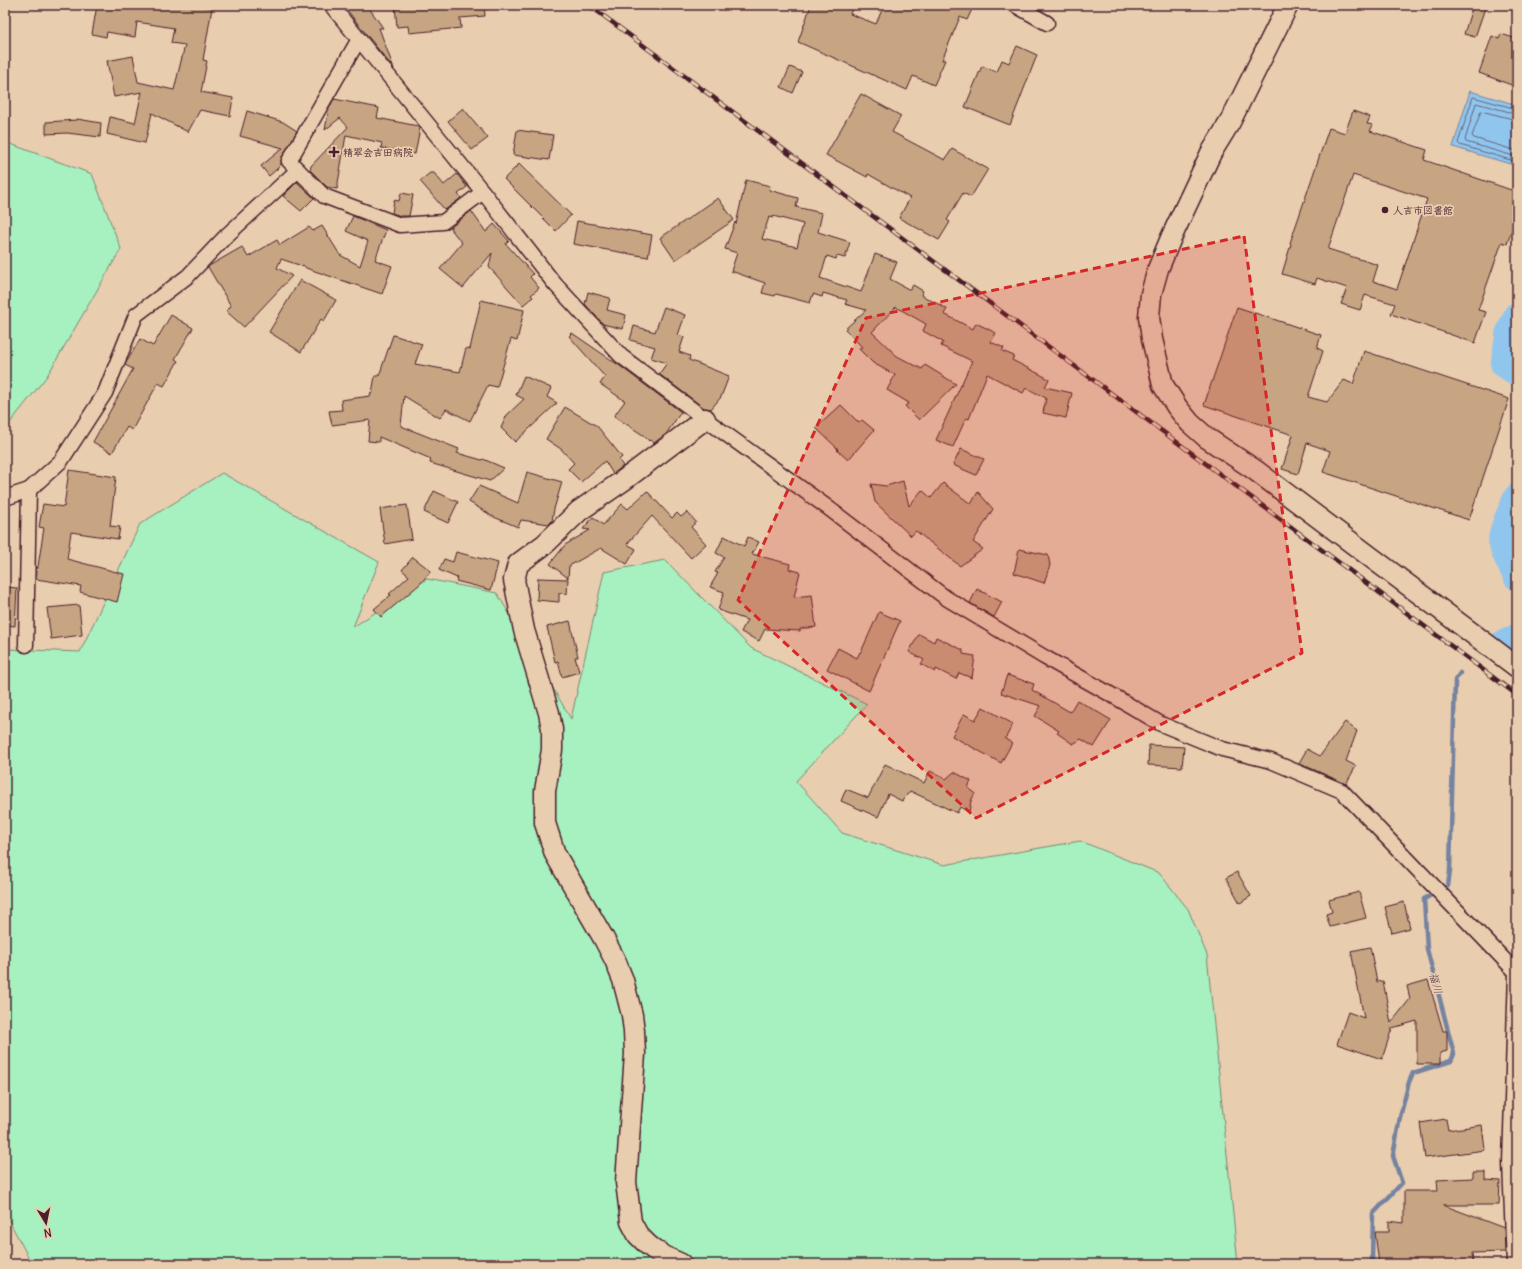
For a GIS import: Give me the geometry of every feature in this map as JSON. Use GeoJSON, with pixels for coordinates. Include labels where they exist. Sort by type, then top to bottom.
{"type":"FeatureCollection","features":[{"type":"Feature","properties":{"kind":"street"},"geometry":{"type":"LineString","coordinates":[[331,5],[483,192],[554,283],[621,356],[827,507],[946,598],[1044,657],[1161,724],[1222,749],[1271,761],[1342,792],[1516,973],[1510,1164],[1514,1264]]}},
{"type":"Feature","properties":{"kind":"street"},"geometry":{"type":"LineString","coordinates":[[1015,5],[1047,23]]}},
{"type":"Feature","properties":{"kind":"street"},"geometry":{"type":"LineString","coordinates":[[1288,5],[1230,122],[1211,153],[1158,269],[1151,294],[1149,318],[1155,354],[1163,384],[1190,423],[1207,438],[1255,470],[1517,667]]}},
{"type":"Feature","properties":{"kind":"street"},"geometry":{"type":"LineString","coordinates":[[359,39],[289,161],[324,196],[400,225],[443,222],[483,192]]}},
{"type":"Feature","properties":{"kind":"street"},"geometry":{"type":"LineString","coordinates":[[5,498],[29,490],[61,461],[105,393],[136,315],[188,276],[226,236],[298,170]]}},
{"type":"Feature","properties":{"kind":"street"},"geometry":{"type":"LineString","coordinates":[[681,1264],[663,1256],[648,1245],[638,1235],[631,1222],[626,1182],[635,1054],[632,1015],[623,980],[615,960],[555,854],[545,823],[545,791],[552,750],[552,729],[549,712],[524,630],[514,580],[518,564],[545,544],[579,511],[624,480],[705,419]]}},
{"type":"Feature","properties":{"kind":"street"},"geometry":{"type":"LineString","coordinates":[[26,645],[29,490]]}},
{"type":"Feature","properties":{"kind":"highlighted area"},"geometry":{"type":"Polygon","coordinates":[[[1244,236],[1302,653],[976,818],[738,600],[866,318],[1244,236]]]}},
{"type":"Feature","properties":{"kind":"green space"},"geometry":{"type":"Polygon","coordinates":[[[5,142],[92,174],[121,249],[47,376],[5,429],[5,142]]]}},
{"type":"Feature","properties":{"kind":"green space"},"geometry":{"type":"Polygon","coordinates":[[[222,473],[379,562],[353,627],[427,579],[497,593],[571,719],[604,572],[665,560],[751,648],[867,704],[796,781],[842,833],[944,865],[1080,841],[1159,873],[1188,909],[1207,955],[1238,1264],[32,1264],[5,1213],[5,649],[80,652],[140,524],[222,473]]]}},
{"type":"Feature","properties":{"kind":"water"},"geometry":{"type":"Polygon","coordinates":[[[1470,91],[1517,105],[1517,166],[1453,147],[1470,91]]]}},
{"type":"Feature","properties":{"kind":"building"},"geometry":{"type":"Polygon","coordinates":[[[97,5],[162,5],[177,7],[178,5],[193,5],[212,8],[203,60],[207,61],[201,92],[233,98],[230,116],[200,110],[188,132],[152,113],[145,143],[107,134],[110,117],[135,123],[142,92],[114,97],[107,61],[133,56],[138,82],[174,90],[185,45],[171,43],[174,28],[137,22],[135,37],[107,32],[106,37],[92,34],[97,5]]]}},
{"type":"Feature","properties":{"kind":"building"},"geometry":{"type":"Polygon","coordinates":[[[343,5],[367,5],[383,28],[379,28],[394,69],[343,5]]]}},
{"type":"Feature","properties":{"kind":"building"},"geometry":{"type":"Polygon","coordinates":[[[395,5],[484,5],[485,16],[460,18],[461,28],[409,33],[408,26],[397,27],[395,5]]]}},
{"type":"Feature","properties":{"kind":"building"},"geometry":{"type":"Polygon","coordinates":[[[811,5],[854,5],[850,14],[876,24],[884,5],[974,5],[967,20],[960,17],[942,60],[945,60],[934,85],[913,76],[907,90],[798,42],[811,5]]]}},
{"type":"Feature","properties":{"kind":"building"},"geometry":{"type":"Polygon","coordinates":[[[1473,5],[1486,5],[1475,37],[1464,34],[1473,5]]]}},
{"type":"Feature","properties":{"kind":"building"},"geometry":{"type":"Polygon","coordinates":[[[1501,34],[1517,39],[1517,87],[1479,73],[1492,36],[1499,39],[1501,34]]]}},
{"type":"Feature","properties":{"kind":"building"},"geometry":{"type":"Polygon","coordinates":[[[1017,46],[1037,55],[1010,125],[965,107],[982,66],[997,72],[1002,60],[1009,63],[1017,46]]]}},
{"type":"Feature","properties":{"kind":"building"},"geometry":{"type":"Polygon","coordinates":[[[790,67],[802,72],[793,93],[781,87],[790,67]]]}},
{"type":"Feature","properties":{"kind":"building"},"geometry":{"type":"Polygon","coordinates":[[[861,94],[901,116],[892,132],[945,160],[952,149],[988,169],[971,197],[963,193],[947,220],[950,222],[939,240],[899,218],[910,198],[868,174],[867,177],[826,155],[861,94]]]}},
{"type":"Feature","properties":{"kind":"building"},"geometry":{"type":"Polygon","coordinates":[[[334,99],[379,108],[377,118],[418,126],[420,128],[415,154],[381,148],[382,143],[346,135],[337,189],[327,187],[310,170],[311,166],[348,127],[340,118],[325,130],[329,108],[334,99]]]}},
{"type":"Feature","properties":{"kind":"building"},"geometry":{"type":"Polygon","coordinates":[[[463,108],[488,138],[472,150],[448,121],[463,108]]]}},
{"type":"Feature","properties":{"kind":"building"},"geometry":{"type":"Polygon","coordinates":[[[247,111],[283,122],[297,131],[282,157],[281,164],[269,176],[261,166],[283,148],[240,136],[247,111]]]}},
{"type":"Feature","properties":{"kind":"building"},"geometry":{"type":"Polygon","coordinates":[[[1353,111],[1370,117],[1367,124],[1373,125],[1370,131],[1427,150],[1424,160],[1517,192],[1517,215],[1507,244],[1502,242],[1478,310],[1486,312],[1475,343],[1391,314],[1395,304],[1365,295],[1360,310],[1341,304],[1347,288],[1317,278],[1315,284],[1282,274],[1291,244],[1290,243],[1329,128],[1345,133],[1353,111]],[[1353,175],[1328,249],[1378,265],[1373,281],[1397,289],[1427,199],[1353,175]]]}},
{"type":"Feature","properties":{"kind":"building"},"geometry":{"type":"Polygon","coordinates":[[[77,119],[101,123],[100,137],[67,133],[46,134],[46,122],[77,119]]]}},
{"type":"Feature","properties":{"kind":"building"},"geometry":{"type":"Polygon","coordinates":[[[517,130],[553,135],[549,160],[513,155],[517,130]]]}},
{"type":"Feature","properties":{"kind":"building"},"geometry":{"type":"Polygon","coordinates":[[[519,164],[571,215],[556,231],[504,179],[519,164]]]}},
{"type":"Feature","properties":{"kind":"building"},"geometry":{"type":"Polygon","coordinates":[[[430,173],[434,173],[444,185],[457,174],[467,187],[458,194],[461,198],[445,210],[420,181],[430,173]]]}},
{"type":"Feature","properties":{"kind":"building"},"geometry":{"type":"Polygon","coordinates":[[[746,180],[770,186],[769,190],[798,198],[796,207],[822,213],[818,232],[850,242],[845,258],[837,256],[836,259],[827,256],[820,278],[861,292],[875,254],[897,262],[890,279],[910,290],[913,285],[923,291],[921,295],[947,309],[944,314],[973,329],[976,323],[996,333],[991,342],[1004,348],[1002,351],[1014,356],[1012,360],[1049,379],[1045,387],[1072,393],[1066,418],[1043,413],[1046,398],[1026,388],[1023,393],[987,374],[969,419],[966,418],[953,447],[936,440],[972,361],[941,346],[943,342],[923,331],[926,324],[896,307],[872,332],[897,356],[922,369],[925,365],[956,384],[919,420],[905,406],[909,403],[887,390],[895,375],[873,363],[859,349],[862,347],[845,329],[866,310],[845,304],[847,300],[823,293],[822,297],[813,294],[810,303],[776,294],[775,296],[762,293],[765,283],[731,271],[737,253],[725,249],[735,222],[736,224],[746,180]],[[773,216],[773,218],[769,217],[762,239],[797,247],[803,224],[773,216]]]}},
{"type":"Feature","properties":{"kind":"building"},"geometry":{"type":"Polygon","coordinates":[[[297,182],[314,198],[301,211],[283,196],[297,182]]]}},
{"type":"Feature","properties":{"kind":"building"},"geometry":{"type":"Polygon","coordinates":[[[401,193],[413,195],[409,216],[401,216],[392,213],[394,200],[399,201],[401,193]]]}},
{"type":"Feature","properties":{"kind":"building"},"geometry":{"type":"Polygon","coordinates":[[[718,198],[734,220],[675,260],[660,238],[718,198]]]}},
{"type":"Feature","properties":{"kind":"building"},"geometry":{"type":"Polygon","coordinates":[[[471,211],[486,232],[494,224],[509,241],[506,244],[533,274],[530,277],[539,288],[531,295],[533,297],[523,305],[489,267],[492,253],[463,288],[440,269],[462,243],[450,228],[471,211]]]}},
{"type":"Feature","properties":{"kind":"building"},"geometry":{"type":"Polygon","coordinates":[[[353,216],[386,230],[375,260],[392,266],[382,294],[306,268],[303,265],[302,266],[281,259],[277,268],[292,276],[244,327],[226,311],[231,306],[208,267],[209,266],[242,247],[248,257],[277,240],[280,245],[309,227],[313,231],[322,226],[340,255],[360,266],[368,241],[346,231],[353,216]]]}},
{"type":"Feature","properties":{"kind":"building"},"geometry":{"type":"Polygon","coordinates":[[[577,221],[652,235],[648,257],[573,244],[577,221]]]}},
{"type":"Feature","properties":{"kind":"building"},"geometry":{"type":"Polygon","coordinates":[[[300,280],[336,300],[324,321],[321,319],[301,352],[269,332],[300,280]]]}},
{"type":"Feature","properties":{"kind":"building"},"geometry":{"type":"Polygon","coordinates":[[[588,292],[610,298],[607,310],[626,315],[623,329],[603,324],[585,304],[588,292]]]}},
{"type":"Feature","properties":{"kind":"building"},"geometry":{"type":"Polygon","coordinates":[[[481,300],[524,310],[517,341],[511,339],[497,387],[488,385],[470,421],[446,409],[440,418],[404,396],[401,426],[459,449],[457,453],[483,459],[504,468],[490,481],[430,463],[431,459],[379,437],[379,442],[368,441],[370,420],[332,425],[329,411],[342,410],[341,400],[370,396],[371,392],[372,393],[375,376],[379,376],[393,335],[422,344],[415,364],[460,372],[466,348],[470,349],[481,300]]]}},
{"type":"Feature","properties":{"kind":"building"},"geometry":{"type":"Polygon","coordinates":[[[664,307],[685,315],[678,335],[684,337],[679,352],[690,356],[689,360],[729,376],[721,397],[711,409],[704,408],[659,374],[667,363],[651,358],[655,347],[630,340],[634,326],[655,332],[664,307]]]}},
{"type":"Feature","properties":{"kind":"building"},"geometry":{"type":"Polygon","coordinates":[[[1237,307],[1321,335],[1317,348],[1323,351],[1308,397],[1327,402],[1344,380],[1353,384],[1364,351],[1509,399],[1469,520],[1323,472],[1330,451],[1307,443],[1298,474],[1282,469],[1293,435],[1204,405],[1237,307]]]}},
{"type":"Feature","properties":{"kind":"building"},"geometry":{"type":"Polygon","coordinates":[[[171,315],[193,328],[175,359],[178,361],[164,386],[158,383],[132,430],[127,427],[112,453],[93,442],[133,369],[125,365],[140,339],[153,346],[171,315]]]}},
{"type":"Feature","properties":{"kind":"building"},"geometry":{"type":"Polygon","coordinates":[[[572,333],[620,366],[681,412],[666,434],[654,443],[614,416],[625,401],[600,384],[605,377],[569,336],[572,333]]]}},
{"type":"Feature","properties":{"kind":"building"},"geometry":{"type":"Polygon","coordinates":[[[524,376],[551,388],[547,397],[557,403],[515,442],[501,428],[507,415],[524,399],[516,395],[524,376]]]}},
{"type":"Feature","properties":{"kind":"building"},"geometry":{"type":"Polygon","coordinates":[[[841,405],[859,423],[862,420],[874,430],[848,460],[816,428],[841,405]]]}},
{"type":"Feature","properties":{"kind":"building"},"geometry":{"type":"Polygon","coordinates":[[[565,407],[597,426],[622,457],[619,460],[623,466],[613,474],[605,461],[581,482],[568,469],[574,463],[561,449],[546,439],[565,407]]]}},
{"type":"Feature","properties":{"kind":"building"},"geometry":{"type":"Polygon","coordinates":[[[961,449],[984,459],[976,475],[953,465],[961,449]]]}},
{"type":"Feature","properties":{"kind":"building"},"geometry":{"type":"Polygon","coordinates":[[[69,470],[116,477],[110,526],[120,527],[118,539],[71,532],[67,559],[124,574],[117,602],[80,592],[81,586],[36,579],[44,528],[39,527],[43,504],[64,507],[69,470]]]}},
{"type":"Feature","properties":{"kind":"building"},"geometry":{"type":"Polygon","coordinates":[[[527,472],[562,482],[552,521],[549,524],[521,520],[518,527],[489,515],[469,502],[479,486],[518,503],[527,472]]]}},
{"type":"Feature","properties":{"kind":"building"},"geometry":{"type":"Polygon","coordinates":[[[903,481],[909,506],[922,490],[931,498],[943,483],[971,504],[978,492],[993,509],[973,542],[983,549],[960,566],[916,531],[911,536],[875,502],[871,484],[886,486],[903,481]]]}},
{"type":"Feature","properties":{"kind":"building"},"geometry":{"type":"Polygon","coordinates":[[[434,491],[458,502],[448,523],[424,512],[434,491]]]}},
{"type":"Feature","properties":{"kind":"building"},"geometry":{"type":"Polygon","coordinates":[[[647,491],[672,518],[677,513],[681,517],[687,512],[696,522],[691,527],[706,544],[691,558],[652,516],[627,544],[636,549],[627,564],[601,548],[569,566],[568,578],[550,564],[565,545],[590,530],[583,529],[593,517],[603,525],[622,504],[628,509],[647,491]]]}},
{"type":"Feature","properties":{"kind":"building"},"geometry":{"type":"Polygon","coordinates":[[[407,505],[412,539],[385,544],[380,509],[407,505]]]}},
{"type":"Feature","properties":{"kind":"building"},"geometry":{"type":"Polygon","coordinates":[[[724,536],[744,546],[748,537],[759,542],[752,554],[790,564],[789,569],[800,572],[794,597],[812,595],[816,627],[800,629],[800,631],[765,629],[759,641],[741,632],[747,620],[718,610],[724,592],[710,587],[718,573],[715,572],[724,557],[716,553],[724,536]]]}},
{"type":"Feature","properties":{"kind":"building"},"geometry":{"type":"Polygon","coordinates":[[[1019,549],[1048,555],[1050,565],[1044,583],[1014,573],[1019,549]]]}},
{"type":"Feature","properties":{"kind":"building"},"geometry":{"type":"Polygon","coordinates":[[[456,552],[498,563],[491,590],[456,581],[457,578],[439,570],[444,559],[453,562],[456,552]]]}},
{"type":"Feature","properties":{"kind":"building"},"geometry":{"type":"Polygon","coordinates":[[[413,557],[431,571],[420,584],[381,617],[374,609],[391,595],[389,594],[409,576],[402,570],[413,557]]]}},
{"type":"Feature","properties":{"kind":"building"},"geometry":{"type":"Polygon","coordinates":[[[538,578],[568,579],[567,594],[559,593],[559,602],[537,600],[538,578]]]}},
{"type":"Feature","properties":{"kind":"building"},"geometry":{"type":"Polygon","coordinates":[[[5,587],[17,588],[15,626],[5,625],[5,587]]]}},
{"type":"Feature","properties":{"kind":"building"},"geometry":{"type":"Polygon","coordinates":[[[977,589],[1002,602],[994,617],[970,603],[977,589]]]}},
{"type":"Feature","properties":{"kind":"building"},"geometry":{"type":"Polygon","coordinates":[[[79,605],[82,635],[51,639],[47,608],[79,605]]]}},
{"type":"Feature","properties":{"kind":"building"},"geometry":{"type":"Polygon","coordinates":[[[879,612],[900,621],[869,691],[827,669],[838,648],[857,658],[879,612]]]}},
{"type":"Feature","properties":{"kind":"building"},"geometry":{"type":"Polygon","coordinates":[[[570,621],[578,657],[575,657],[579,672],[562,677],[558,661],[555,662],[547,627],[570,621]]]}},
{"type":"Feature","properties":{"kind":"building"},"geometry":{"type":"Polygon","coordinates":[[[919,634],[934,642],[936,637],[963,650],[963,654],[975,656],[972,678],[959,673],[956,679],[936,669],[935,672],[921,664],[924,660],[909,652],[919,634]]]}},
{"type":"Feature","properties":{"kind":"building"},"geometry":{"type":"Polygon","coordinates":[[[1007,675],[1034,684],[1032,690],[1070,712],[1077,700],[1111,720],[1094,747],[1081,739],[1073,744],[1057,733],[1059,731],[1035,716],[1041,706],[1001,693],[1007,675]]]}},
{"type":"Feature","properties":{"kind":"building"},"geometry":{"type":"Polygon","coordinates":[[[983,707],[1013,724],[1005,739],[1012,743],[1001,763],[952,736],[964,714],[975,720],[983,707]]]}},
{"type":"Feature","properties":{"kind":"building"},"geometry":{"type":"Polygon","coordinates":[[[1345,722],[1357,731],[1346,761],[1356,766],[1346,784],[1299,763],[1307,749],[1320,756],[1345,722]]]}},
{"type":"Feature","properties":{"kind":"building"},"geometry":{"type":"Polygon","coordinates":[[[1149,745],[1184,747],[1182,767],[1148,765],[1149,745]]]}},
{"type":"Feature","properties":{"kind":"building"},"geometry":{"type":"Polygon","coordinates":[[[885,764],[924,783],[930,771],[946,779],[954,772],[971,781],[968,788],[975,793],[971,801],[969,812],[960,807],[957,813],[910,791],[902,801],[888,794],[878,817],[841,801],[846,789],[868,798],[885,764]]]}},
{"type":"Feature","properties":{"kind":"building"},"geometry":{"type":"Polygon","coordinates":[[[1237,872],[1251,896],[1240,903],[1226,878],[1237,872]]]}},
{"type":"Feature","properties":{"kind":"building"},"geometry":{"type":"Polygon","coordinates":[[[1359,892],[1366,918],[1330,927],[1326,914],[1332,912],[1329,900],[1359,892]]]}},
{"type":"Feature","properties":{"kind":"building"},"geometry":{"type":"Polygon","coordinates":[[[1404,902],[1410,928],[1392,933],[1385,907],[1404,902]]]}},
{"type":"Feature","properties":{"kind":"building"},"geometry":{"type":"Polygon","coordinates":[[[1370,947],[1377,982],[1383,981],[1391,1023],[1410,999],[1407,986],[1428,980],[1443,1031],[1447,1031],[1447,1051],[1440,1053],[1440,1064],[1417,1064],[1417,1021],[1392,1028],[1382,1059],[1337,1044],[1348,1012],[1364,1018],[1351,951],[1370,947]]]}},
{"type":"Feature","properties":{"kind":"building"},"geometry":{"type":"Polygon","coordinates":[[[1446,1119],[1448,1130],[1482,1125],[1485,1150],[1425,1158],[1420,1123],[1446,1119]]]}},
{"type":"Feature","properties":{"kind":"building"},"geometry":{"type":"Polygon","coordinates":[[[1473,1172],[1485,1172],[1485,1180],[1500,1181],[1499,1205],[1443,1205],[1504,1228],[1505,1252],[1472,1253],[1473,1264],[1379,1264],[1375,1232],[1389,1232],[1389,1221],[1404,1223],[1404,1191],[1438,1191],[1437,1180],[1473,1178],[1473,1172]]]}},
{"type":"Feature","properties":{"kind":"waterway","name":"福川"},"geometry":{"type":"LineString","coordinates":[[1517,315],[1509,333],[1504,364],[1517,373]]}},
{"type":"Feature","properties":{"kind":"waterway","name":"福川"},"geometry":{"type":"LineString","coordinates":[[1517,497],[1505,526],[1502,538],[1506,555],[1517,577]]}},
{"type":"Feature","properties":{"kind":"waterway","name":"福川"},"geometry":{"type":"LineString","coordinates":[[1501,645],[1517,637]]}},
{"type":"Feature","properties":{"kind":"waterway","name":"福川"},"geometry":{"type":"LineString","coordinates":[[1372,1264],[1373,1214],[1402,1183],[1393,1156],[1400,1117],[1409,1082],[1413,1073],[1451,1061],[1454,1054],[1427,949],[1424,899],[1448,886],[1450,871],[1455,680],[1460,673]]}},
{"type":"Feature","properties":{"kind":"railway"},"geometry":{"type":"LineString","coordinates":[[589,5],[1517,695]]}},
{"type":"Feature","properties":{"kind":"place","name":"精翠会吉田病院"},"geometry":{"type":"Point","coordinates":[334,152]}},
{"type":"Feature","properties":{"kind":"place","name":"人吉市図書館"},"geometry":{"type":"Point","coordinates":[1385,210]}}]}
